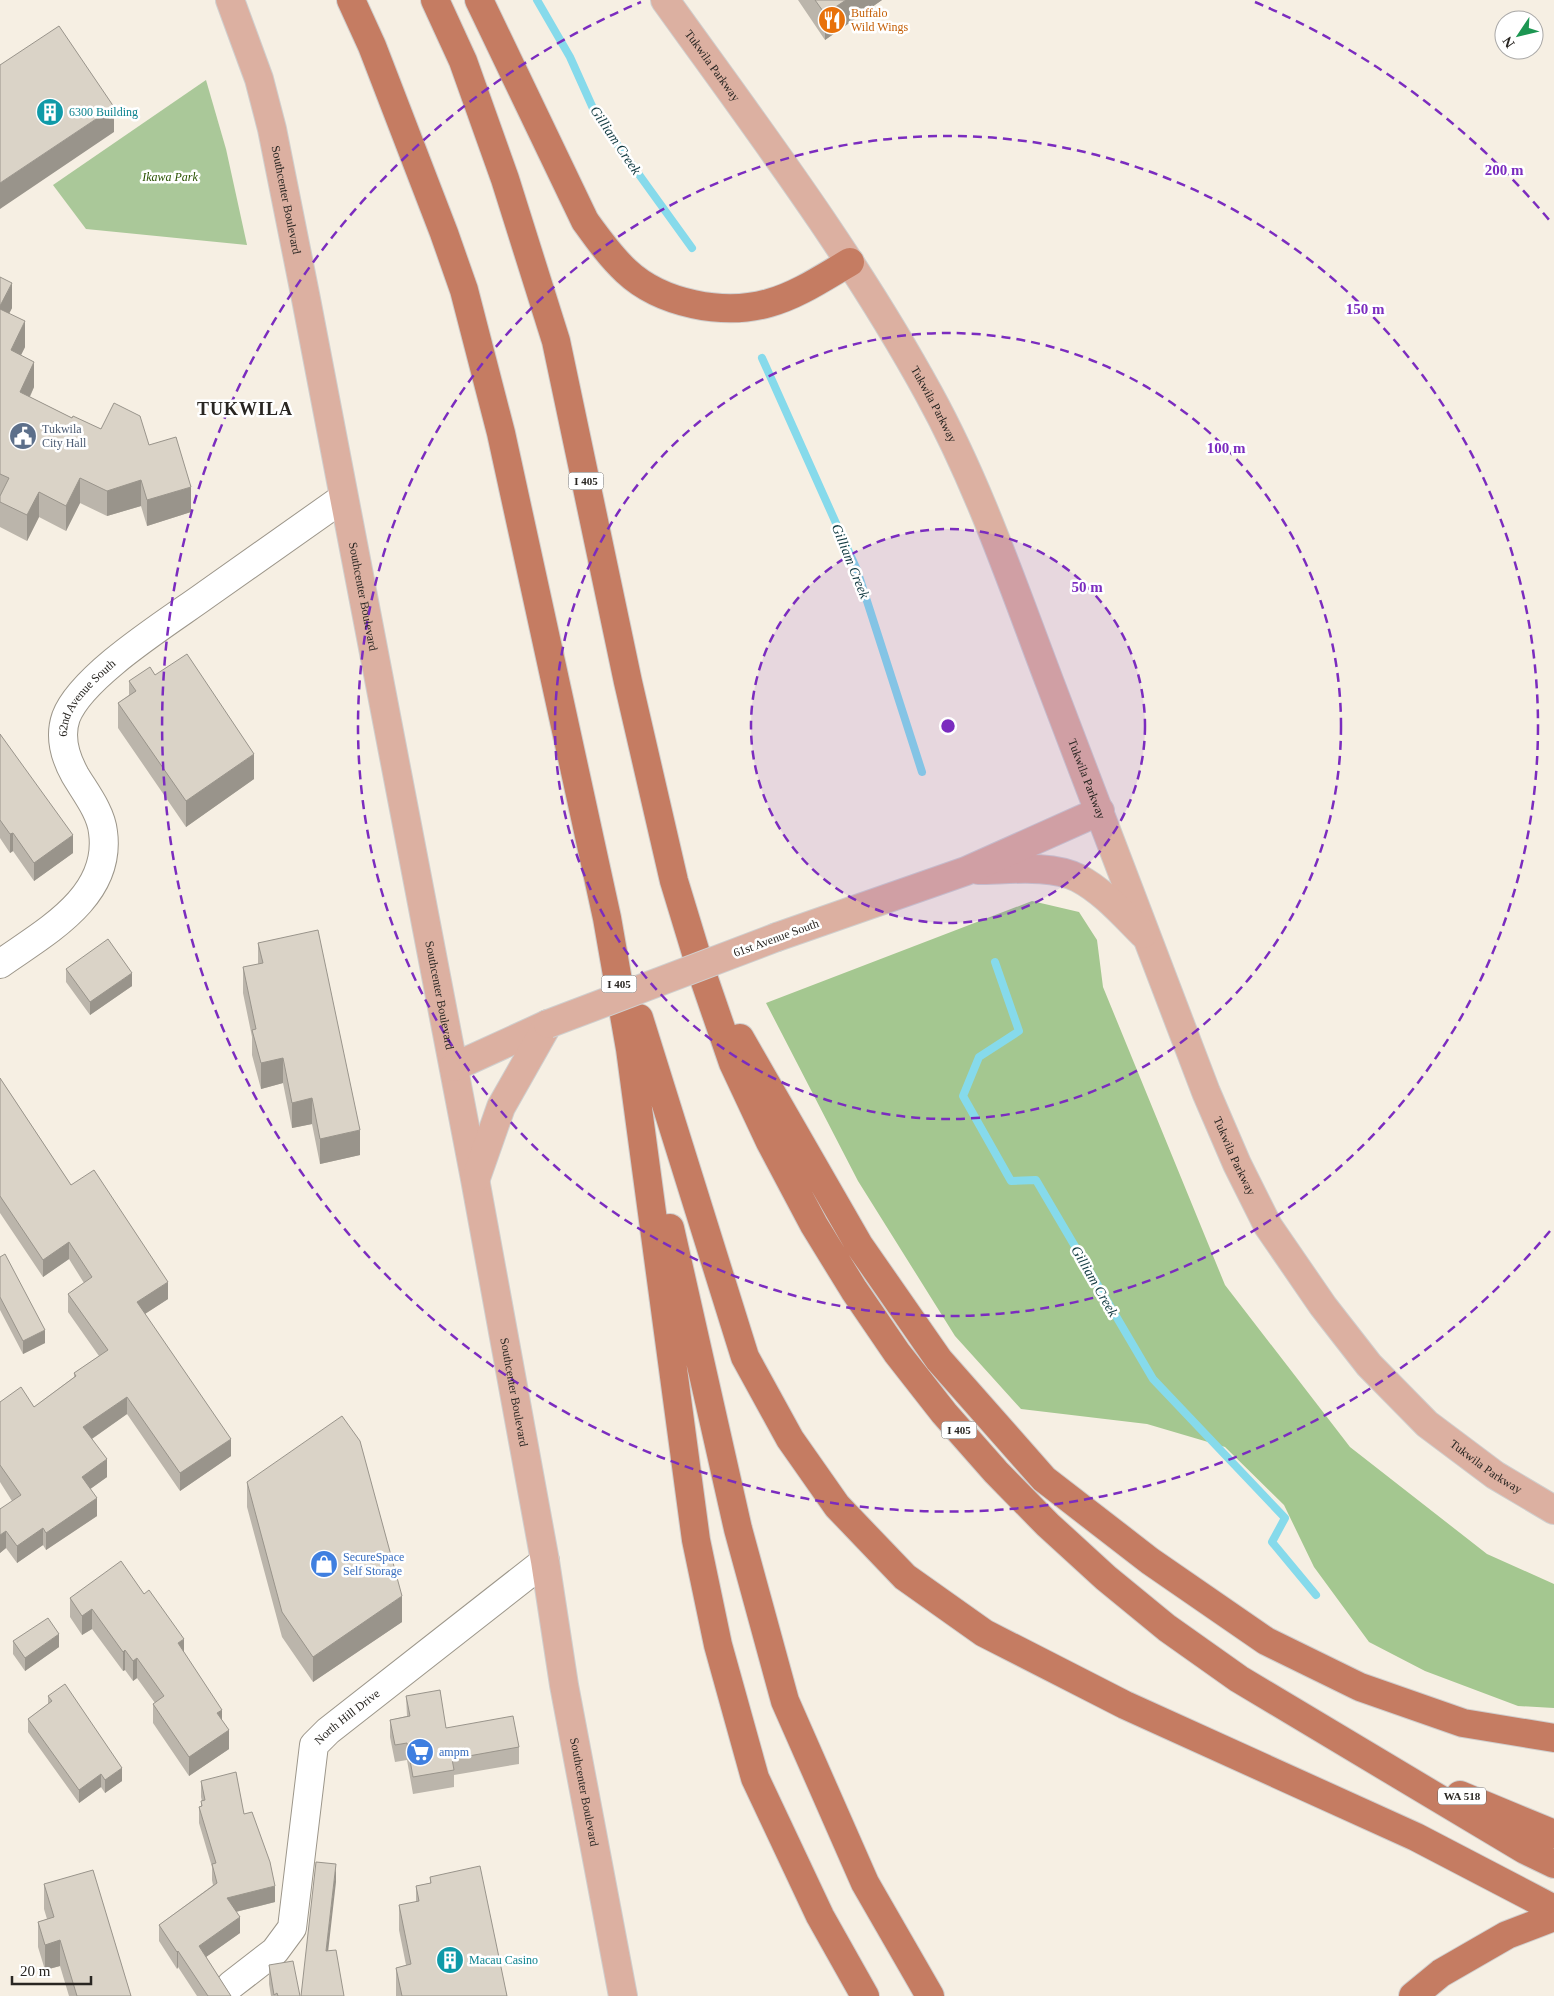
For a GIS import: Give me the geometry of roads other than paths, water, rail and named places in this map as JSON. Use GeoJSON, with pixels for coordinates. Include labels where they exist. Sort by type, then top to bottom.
{"type":"FeatureCollection","features":[{"type":"Feature","properties":{"kind":"highway","name":"I 405"},"geometry":{"type":"LineString","coordinates":[[351,0],[372,46],[416,158],[464,290],[501,433],[608,918],[630,1049],[738,1529],[785,1701],[865,1883],[930,1996]]}},
{"type":"Feature","properties":{"kind":"highway","name":"I 405"},"geometry":{"type":"LineString","coordinates":[[434,0],[463,61],[505,179],[556,342],[628,682],[674,881],[702,973],[733,1063],[770,1142],[814,1225],[854,1290],[897,1353],[944,1413],[996,1472],[1048,1524],[1106,1578],[1159,1622],[1239,1680],[1370,1758]]}},
{"type":"Feature","properties":{"kind":"highway"},"geometry":{"type":"LineString","coordinates":[[479,0],[585,221],[602,245],[628,272],[650,288],[676,299],[701,306],[734,309],[769,303],[801,291],[850,262]]}},
{"type":"Feature","properties":{"kind":"highway"},"geometry":{"type":"LineString","coordinates":[[608,918],[745,1357],[790,1439],[837,1506],[905,1576],[984,1633],[1125,1705],[1416,1837],[1554,1909]]}},
{"type":"Feature","properties":{"kind":"highway"},"geometry":{"type":"LineString","coordinates":[[702,973],[859,1245],[939,1360],[1044,1479],[1150,1561],[1266,1641],[1360,1687],[1463,1723],[1554,1738]]}},
{"type":"Feature","properties":{"kind":"highway"},"geometry":{"type":"LineString","coordinates":[[630,1049],[696,1540],[718,1645],[755,1778],[820,1916],[865,1996]]}},
{"type":"Feature","properties":{"kind":"highway"},"geometry":{"type":"LineString","coordinates":[[1370,1758],[1525,1850],[1554,1864]]}},
{"type":"Feature","properties":{"kind":"highway","name":"WA 518"},"geometry":{"type":"LineString","coordinates":[[1370,1758],[1554,1834]]}},
{"type":"Feature","properties":{"kind":"highway"},"geometry":{"type":"LineString","coordinates":[[1413,1996],[1441,1973],[1507,1935],[1554,1917]]}},
{"type":"Feature","properties":{"kind":"main road","name":"Southcenter Boulevard"},"geometry":{"type":"LineString","coordinates":[[230,0],[259,79],[272,128],[454,1067],[546,1561],[566,1694],[623,1996]]}},
{"type":"Feature","properties":{"kind":"main road","name":"Tukwila Parkway"},"geometry":{"type":"LineString","coordinates":[[665,0],[850,262],[930,395],[957,449],[996,542],[1150,940],[1206,1092],[1237,1164],[1268,1226],[1323,1306],[1369,1365],[1427,1424],[1495,1475],[1554,1510]]}},
{"type":"Feature","properties":{"kind":"main road","name":"61st Avenue South"},"geometry":{"type":"LineString","coordinates":[[454,1067],[548,1024],[777,938],[966,871],[1100,811]]}},
{"type":"Feature","properties":{"kind":"main road"},"geometry":{"type":"LineString","coordinates":[[966,871],[1046,870],[1077,877],[1100,893],[1150,940]]}},
{"type":"Feature","properties":{"kind":"main road"},"geometry":{"type":"LineString","coordinates":[[475,1179],[501,1107],[548,1024]]}},
{"type":"Feature","properties":{"kind":"street","name":"62nd Avenue South"},"geometry":{"type":"LineString","coordinates":[[0,964],[64,918],[80,903],[100,871],[103,854],[103,832],[98,815],[64,754],[64,724],[76,699],[97,677],[138,644],[343,498]]}},
{"type":"Feature","properties":{"kind":"street","name":"North Hill Drive"},"geometry":{"type":"LineString","coordinates":[[231,1985],[276,1951],[292,1928],[314,1745],[343,1719],[546,1561]]}},
{"type":"Feature","properties":{"kind":"waterway","name":"Gilliam Creek"},"geometry":{"type":"LineString","coordinates":[[537,0],[570,57],[596,115],[692,248]]}},
{"type":"Feature","properties":{"kind":"waterway","name":"Gilliam Creek"},"geometry":{"type":"LineString","coordinates":[[762,358],[857,570],[922,772]]}},
{"type":"Feature","properties":{"kind":"waterway","name":"Gilliam Creek"},"geometry":{"type":"LineString","coordinates":[[995,962],[1019,1031],[979,1057],[963,1096],[1011,1181],[1036,1180],[1153,1379],[1285,1518],[1272,1542],[1316,1595]]}},
{"type":"Feature","properties":{"kind":"place","name":"Buffalo Wild Wings"},"geometry":{"type":"Point","coordinates":[832,20]}},
{"type":"Feature","properties":{"kind":"place","name":"6300 Building"},"geometry":{"type":"Point","coordinates":[50,112]}},
{"type":"Feature","properties":{"kind":"place","name":"Tukwila City Hall"},"geometry":{"type":"Point","coordinates":[23,436]}},
{"type":"Feature","properties":{"kind":"place","name":"SecureSpace Self Storage"},"geometry":{"type":"Point","coordinates":[324,1564]}},
{"type":"Feature","properties":{"kind":"place","name":"ampm"},"geometry":{"type":"Point","coordinates":[420,1752]}},
{"type":"Feature","properties":{"kind":"place","name":"Macau Casino"},"geometry":{"type":"Point","coordinates":[450,1960]}},
{"type":"Feature","properties":{"kind":"district","name":"TUKWILA"},"geometry":{"type":"Point","coordinates":[245,409]}},
{"type":"Feature","properties":{"kind":"park label","name":"Ikawa Park"},"geometry":{"type":"Point","coordinates":[170,177]}}]}
